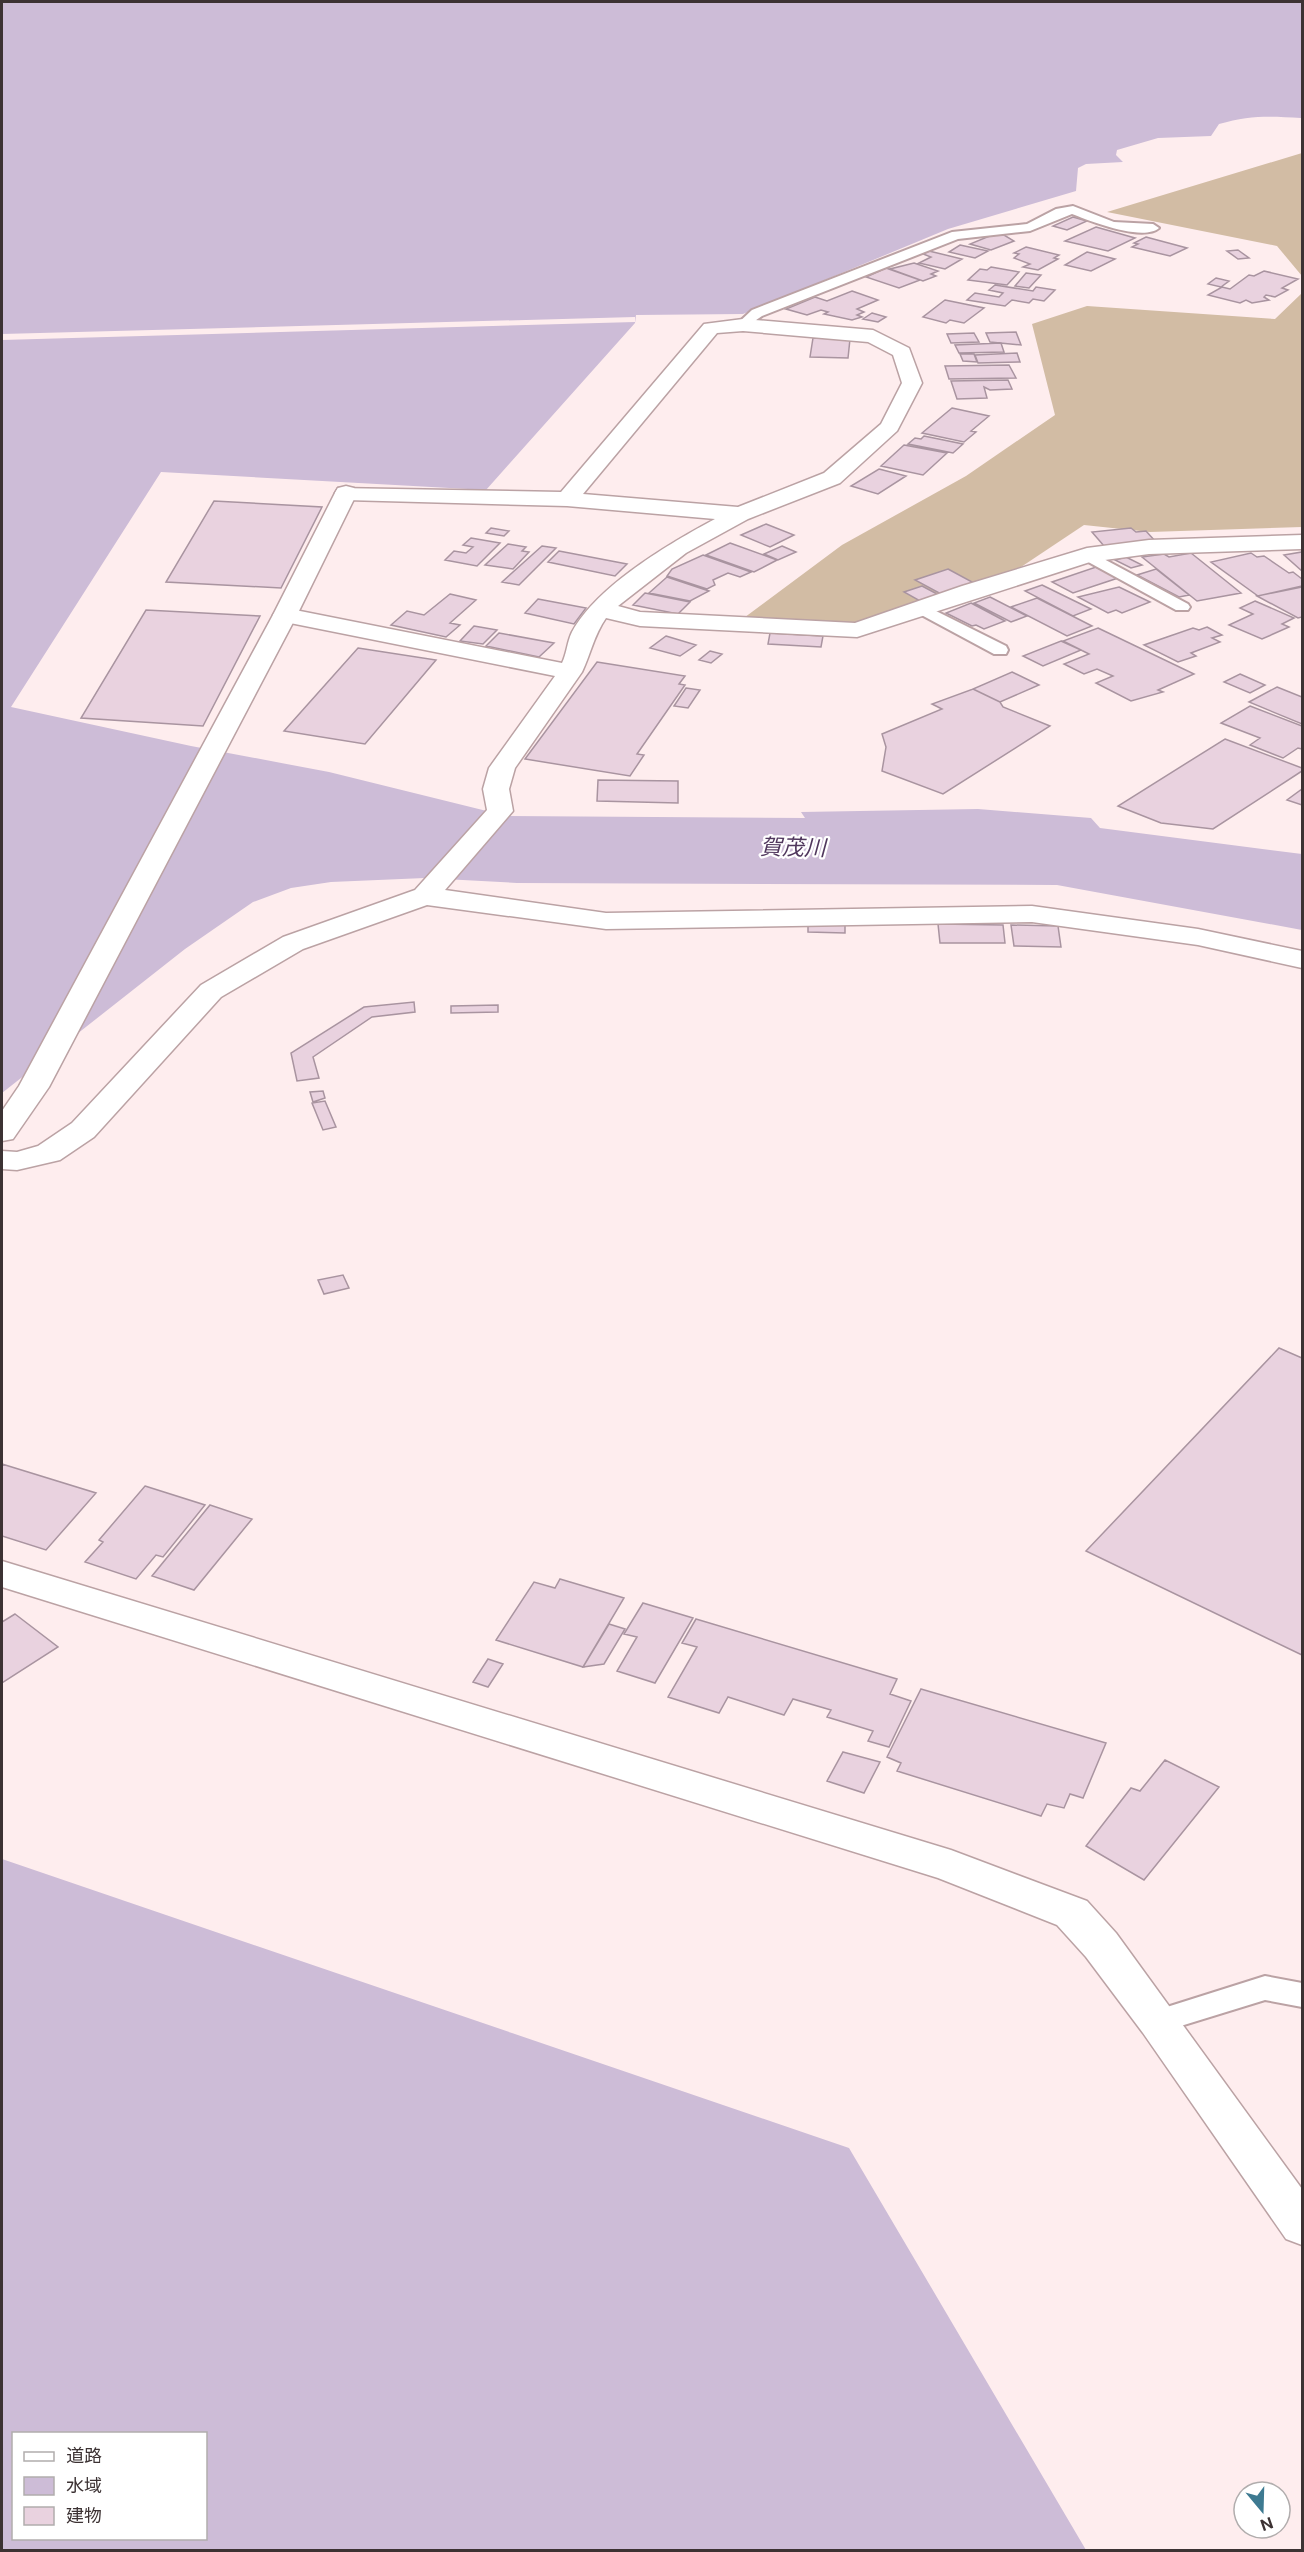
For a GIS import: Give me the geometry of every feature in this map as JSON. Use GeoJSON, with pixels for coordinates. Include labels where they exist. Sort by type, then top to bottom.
{"type":"FeatureCollection","features":[{"type":"Feature","properties":{"kind":"street"},"geometry":{"type":"LineString","coordinates":[[2,1160],[17,1161],[49,1153],[83,1130],[211,991],[293,943],[432,888],[500,811],[496,789],[502,768],[570,672],[578,656],[583,634],[600,609],[678,548],[740,514],[832,478],[890,427],[912,383],[902,352],[873,336],[743,325],[711,328],[567,499]]}},
{"type":"Feature","properties":{"kind":"street"},"geometry":{"type":"LineString","coordinates":[[2,1132],[33,1087],[215,742],[285,615],[346,493],[567,499],[740,514]]}},
{"type":"Feature","properties":{"kind":"street"},"geometry":{"type":"LineString","coordinates":[[600,609],[640,619],[857,630],[1087,555],[1149,547],[1238,542],[1302,542]]}},
{"type":"Feature","properties":{"kind":"street"},"geometry":{"type":"LineString","coordinates":[[285,615],[570,672]]}},
{"type":"Feature","properties":{"kind":"street"},"geometry":{"type":"LineString","coordinates":[[432,888],[606,921],[1032,914],[1198,937],[1302,960]]}},
{"type":"Feature","properties":{"kind":"street"},"geometry":{"type":"LineString","coordinates":[[2,1574],[940,1863],[1072,1913],[1101,1945],[1158,2021],[1302,2225]]}},
{"type":"Feature","properties":{"kind":"lane"},"geometry":{"type":"LineString","coordinates":[[743,325],[757,313],[956,235],[1030,227],[1060,212],[1072,210],[1112,226],[1153,228]]}},
{"type":"Feature","properties":{"kind":"lane"},"geometry":{"type":"LineString","coordinates":[[1087,555],[1182,607]]}},
{"type":"Feature","properties":{"kind":"lane"},"geometry":{"type":"LineString","coordinates":[[920,608],[1000,650]]}},
{"type":"Feature","properties":{"kind":"lane"},"geometry":{"type":"LineString","coordinates":[[1158,2021],[1266,1988],[1302,1995]]}},
{"type":"Feature","properties":{"kind":"shaded area"},"geometry":{"type":"Polygon","coordinates":[[[1302,153],[1302,276],[1277,246],[1107,212],[1302,153]]]}},
{"type":"Feature","properties":{"kind":"shaded area"},"geometry":{"type":"Polygon","coordinates":[[[1302,293],[1302,527],[1150,532],[1084,525],[1018,569],[858,626],[733,626],[842,545],[966,476],[1055,415],[1032,324],[1087,306],[1275,319],[1302,293]]]}},
{"type":"Feature","properties":{"kind":"water","name":"賀茂川"},"geometry":{"type":"Polygon","coordinates":[[[2,2],[1302,2],[1301,118],[1241,119],[1219,124],[1211,136],[1158,138],[1117,150],[1116,155],[1123,162],[1086,164],[1078,168],[1076,191],[948,229],[743,314],[636,315],[635,323],[486,490],[161,472],[11,707],[191,746],[329,772],[507,816],[805,818],[801,812],[978,809],[1091,818],[1100,828],[1302,854],[1302,930],[1057,885],[517,883],[425,878],[331,882],[291,888],[253,902],[185,949],[2,1093],[2,2]]]}},
{"type":"Feature","properties":{"kind":"water"},"geometry":{"type":"Polygon","coordinates":[[[2,1859],[849,2148],[1086,2550],[2,2550],[2,1859]]]}},
{"type":"Feature","properties":{"kind":"pier"},"geometry":{"type":"Polygon","coordinates":[[[635,317],[635,322],[2,340],[2,334],[635,317]]]}},
{"type":"Feature","properties":{"kind":"building"},"geometry":{"type":"Polygon","coordinates":[[[1073,217],[1087,221],[1067,230],[1053,226],[1073,217]]]}},
{"type":"Feature","properties":{"kind":"building"},"geometry":{"type":"Polygon","coordinates":[[[1096,227],[1135,238],[1108,251],[1065,241],[1096,227]]]}},
{"type":"Feature","properties":{"kind":"building"},"geometry":{"type":"Polygon","coordinates":[[[992,235],[1004,235],[1014,241],[991,250],[970,244],[992,235]]]}},
{"type":"Feature","properties":{"kind":"building"},"geometry":{"type":"Polygon","coordinates":[[[1146,237],[1187,248],[1170,256],[1132,247],[1138,244],[1134,243],[1146,237]]]}},
{"type":"Feature","properties":{"kind":"building"},"geometry":{"type":"Polygon","coordinates":[[[960,245],[988,251],[975,258],[949,252],[960,245]]]}},
{"type":"Feature","properties":{"kind":"building"},"geometry":{"type":"Polygon","coordinates":[[[1026,247],[1059,255],[1054,258],[1058,259],[1038,270],[1023,267],[1030,264],[1014,258],[1019,254],[1014,253],[1026,247]]]}},
{"type":"Feature","properties":{"kind":"building"},"geometry":{"type":"Polygon","coordinates":[[[1238,250],[1249,258],[1238,259],[1227,251],[1238,250]]]}},
{"type":"Feature","properties":{"kind":"building"},"geometry":{"type":"Polygon","coordinates":[[[929,251],[962,259],[945,269],[919,263],[931,257],[923,254],[929,251]]]}},
{"type":"Feature","properties":{"kind":"building"},"geometry":{"type":"Polygon","coordinates":[[[1087,252],[1115,259],[1091,271],[1065,265],[1087,252]]]}},
{"type":"Feature","properties":{"kind":"building"},"geometry":{"type":"Polygon","coordinates":[[[914,263],[938,271],[931,274],[936,276],[923,281],[890,269],[914,263]]]}},
{"type":"Feature","properties":{"kind":"building"},"geometry":{"type":"Polygon","coordinates":[[[991,267],[1019,272],[1007,285],[968,280],[980,269],[987,270],[991,267]]]}},
{"type":"Feature","properties":{"kind":"building"},"geometry":{"type":"Polygon","coordinates":[[[886,268],[920,280],[899,288],[866,277],[886,268]]]}},
{"type":"Feature","properties":{"kind":"building"},"geometry":{"type":"Polygon","coordinates":[[[1264,271],[1298,279],[1282,288],[1288,290],[1275,297],[1266,295],[1264,297],[1269,300],[1252,303],[1246,300],[1240,303],[1208,295],[1222,287],[1230,289],[1249,275],[1254,276],[1264,271]]]}},
{"type":"Feature","properties":{"kind":"building"},"geometry":{"type":"Polygon","coordinates":[[[1026,273],[1041,275],[1029,288],[1015,286],[1026,273]]]}},
{"type":"Feature","properties":{"kind":"building"},"geometry":{"type":"Polygon","coordinates":[[[1216,278],[1229,281],[1221,287],[1208,284],[1216,278]]]}},
{"type":"Feature","properties":{"kind":"building"},"geometry":{"type":"Polygon","coordinates":[[[995,285],[1033,291],[1036,287],[1055,290],[1044,301],[1033,299],[1029,303],[1012,300],[1005,306],[967,300],[975,293],[999,297],[1003,293],[989,290],[995,285]]]}},
{"type":"Feature","properties":{"kind":"building"},"geometry":{"type":"Polygon","coordinates":[[[852,291],[878,300],[857,309],[864,312],[857,315],[862,317],[852,320],[824,314],[828,312],[821,310],[807,315],[786,309],[815,297],[827,301],[852,291]]]}},
{"type":"Feature","properties":{"kind":"building"},"geometry":{"type":"Polygon","coordinates":[[[945,300],[984,308],[964,323],[950,320],[946,323],[923,317],[945,300]]]}},
{"type":"Feature","properties":{"kind":"building"},"geometry":{"type":"Polygon","coordinates":[[[872,313],[886,317],[878,322],[863,319],[872,313]]]}},
{"type":"Feature","properties":{"kind":"building"},"geometry":{"type":"Polygon","coordinates":[[[1016,332],[1021,345],[990,342],[986,333],[1016,332]]]}},
{"type":"Feature","properties":{"kind":"building"},"geometry":{"type":"Polygon","coordinates":[[[974,333],[979,342],[951,343],[947,334],[974,333]]]}},
{"type":"Feature","properties":{"kind":"building"},"geometry":{"type":"Polygon","coordinates":[[[813,338],[850,339],[848,358],[810,357],[813,338]]]}},
{"type":"Feature","properties":{"kind":"building"},"geometry":{"type":"Polygon","coordinates":[[[1001,343],[1004,352],[959,353],[955,345],[1001,343]]]}},
{"type":"Feature","properties":{"kind":"building"},"geometry":{"type":"Polygon","coordinates":[[[1017,353],[1020,362],[978,363],[975,355],[1017,353]]]}},
{"type":"Feature","properties":{"kind":"building"},"geometry":{"type":"Polygon","coordinates":[[[960,354],[974,354],[977,362],[963,361],[960,354]]]}},
{"type":"Feature","properties":{"kind":"building"},"geometry":{"type":"Polygon","coordinates":[[[1009,365],[1016,378],[949,379],[945,366],[1009,365]]]}},
{"type":"Feature","properties":{"kind":"building"},"geometry":{"type":"Polygon","coordinates":[[[1008,380],[1012,389],[990,390],[984,387],[987,398],[957,399],[951,381],[1008,380]]]}},
{"type":"Feature","properties":{"kind":"building"},"geometry":{"type":"Polygon","coordinates":[[[952,408],[989,416],[971,431],[976,432],[964,442],[922,433],[952,408]]]}},
{"type":"Feature","properties":{"kind":"building"},"geometry":{"type":"Polygon","coordinates":[[[924,436],[963,444],[953,453],[908,444],[915,438],[921,439],[924,436]]]}},
{"type":"Feature","properties":{"kind":"building"},"geometry":{"type":"Polygon","coordinates":[[[904,445],[947,453],[923,475],[881,466],[904,445]]]}},
{"type":"Feature","properties":{"kind":"building"},"geometry":{"type":"Polygon","coordinates":[[[879,469],[906,476],[878,494],[851,486],[879,469]]]}},
{"type":"Feature","properties":{"kind":"building"},"geometry":{"type":"Polygon","coordinates":[[[214,501],[322,507],[281,588],[166,582],[214,501]]]}},
{"type":"Feature","properties":{"kind":"building"},"geometry":{"type":"Polygon","coordinates":[[[766,524],[794,535],[770,547],[741,535],[766,524]]]}},
{"type":"Feature","properties":{"kind":"building"},"geometry":{"type":"Polygon","coordinates":[[[491,528],[509,531],[504,536],[486,533],[491,528]]]}},
{"type":"Feature","properties":{"kind":"building"},"geometry":{"type":"Polygon","coordinates":[[[1131,528],[1136,532],[1146,531],[1155,541],[1104,546],[1092,532],[1131,528]]]}},
{"type":"Feature","properties":{"kind":"building"},"geometry":{"type":"Polygon","coordinates":[[[471,538],[500,543],[477,566],[445,560],[454,551],[466,553],[473,547],[463,545],[471,538]]]}},
{"type":"Feature","properties":{"kind":"building"},"geometry":{"type":"Polygon","coordinates":[[[730,543],[777,560],[754,572],[706,555],[730,543]]]}},
{"type":"Feature","properties":{"kind":"building"},"geometry":{"type":"Polygon","coordinates":[[[508,544],[526,547],[522,551],[529,552],[513,569],[485,565],[508,544]]]}},
{"type":"Feature","properties":{"kind":"building"},"geometry":{"type":"Polygon","coordinates":[[[542,546],[556,548],[519,585],[502,582],[542,546]]]}},
{"type":"Feature","properties":{"kind":"building"},"geometry":{"type":"Polygon","coordinates":[[[782,546],[796,552],[778,560],[764,554],[782,546]]]}},
{"type":"Feature","properties":{"kind":"building"},"geometry":{"type":"Polygon","coordinates":[[[559,551],[627,564],[615,576],[548,562],[559,551]]]}},
{"type":"Feature","properties":{"kind":"building"},"geometry":{"type":"Polygon","coordinates":[[[1302,552],[1302,571],[1284,555],[1302,552]]]}},
{"type":"Feature","properties":{"kind":"building"},"geometry":{"type":"Polygon","coordinates":[[[1191,553],[1241,593],[1197,601],[1142,557],[1164,554],[1169,557],[1191,553]]]}},
{"type":"Feature","properties":{"kind":"building"},"geometry":{"type":"Polygon","coordinates":[[[1251,553],[1257,557],[1264,556],[1289,573],[1293,572],[1302,579],[1302,586],[1258,596],[1211,562],[1251,553]]]}},
{"type":"Feature","properties":{"kind":"building"},"geometry":{"type":"Polygon","coordinates":[[[703,555],[751,572],[740,577],[728,573],[713,580],[715,585],[707,589],[667,576],[672,569],[703,555]]]}},
{"type":"Feature","properties":{"kind":"building"},"geometry":{"type":"Polygon","coordinates":[[[1126,557],[1142,565],[1131,568],[1115,560],[1126,557]]]}},
{"type":"Feature","properties":{"kind":"building"},"geometry":{"type":"Polygon","coordinates":[[[1096,567],[1118,578],[1073,593],[1052,582],[1096,567]]]}},
{"type":"Feature","properties":{"kind":"building"},"geometry":{"type":"Polygon","coordinates":[[[948,569],[974,583],[941,594],[915,580],[948,569]]]}},
{"type":"Feature","properties":{"kind":"building"},"geometry":{"type":"Polygon","coordinates":[[[1156,569],[1189,595],[1179,597],[1137,575],[1156,569]]]}},
{"type":"Feature","properties":{"kind":"building"},"geometry":{"type":"Polygon","coordinates":[[[667,577],[709,591],[690,601],[649,593],[667,577]]]}},
{"type":"Feature","properties":{"kind":"building"},"geometry":{"type":"Polygon","coordinates":[[[1042,585],[1091,609],[1073,616],[1025,591],[1042,585]]]}},
{"type":"Feature","properties":{"kind":"building"},"geometry":{"type":"Polygon","coordinates":[[[922,586],[939,595],[920,601],[904,592],[922,586]]]}},
{"type":"Feature","properties":{"kind":"building"},"geometry":{"type":"Polygon","coordinates":[[[1119,587],[1150,602],[1122,613],[1116,610],[1108,613],[1078,597],[1119,587]]]}},
{"type":"Feature","properties":{"kind":"building"},"geometry":{"type":"Polygon","coordinates":[[[1302,587],[1302,617],[1298,618],[1257,596],[1302,587]]]}},
{"type":"Feature","properties":{"kind":"building"},"geometry":{"type":"Polygon","coordinates":[[[645,593],[690,602],[678,614],[633,605],[645,593]]]}},
{"type":"Feature","properties":{"kind":"building"},"geometry":{"type":"Polygon","coordinates":[[[450,594],[476,600],[450,623],[460,625],[446,637],[391,625],[407,611],[424,615],[450,594]]]}},
{"type":"Feature","properties":{"kind":"building"},"geometry":{"type":"Polygon","coordinates":[[[990,597],[1027,616],[1011,622],[974,603],[990,597]]]}},
{"type":"Feature","properties":{"kind":"building"},"geometry":{"type":"Polygon","coordinates":[[[1037,598],[1092,626],[1067,636],[1011,607],[1037,598]]]}},
{"type":"Feature","properties":{"kind":"building"},"geometry":{"type":"Polygon","coordinates":[[[538,599],[586,608],[574,624],[525,613],[538,599]]]}},
{"type":"Feature","properties":{"kind":"building"},"geometry":{"type":"Polygon","coordinates":[[[1255,601],[1294,618],[1282,624],[1289,627],[1262,639],[1229,625],[1253,614],[1240,608],[1255,601]]]}},
{"type":"Feature","properties":{"kind":"building"},"geometry":{"type":"Polygon","coordinates":[[[971,603],[1005,621],[984,629],[976,625],[972,626],[946,613],[971,603]]]}},
{"type":"Feature","properties":{"kind":"building"},"geometry":{"type":"Polygon","coordinates":[[[146,610],[260,616],[203,726],[81,718],[146,610]]]}},
{"type":"Feature","properties":{"kind":"building"},"geometry":{"type":"Polygon","coordinates":[[[474,626],[497,630],[483,644],[460,641],[474,626]]]}},
{"type":"Feature","properties":{"kind":"building"},"geometry":{"type":"Polygon","coordinates":[[[1207,627],[1222,635],[1212,638],[1220,642],[1191,653],[1196,656],[1178,662],[1144,645],[1193,628],[1199,630],[1207,627]]]}},
{"type":"Feature","properties":{"kind":"building"},"geometry":{"type":"Polygon","coordinates":[[[1098,628],[1194,674],[1158,690],[1163,692],[1131,701],[1096,683],[1113,676],[1097,669],[1084,674],[1064,664],[1089,654],[1063,641],[1098,628]]]}},
{"type":"Feature","properties":{"kind":"building"},"geometry":{"type":"Polygon","coordinates":[[[499,633],[554,643],[539,657],[486,646],[499,633]]]}},
{"type":"Feature","properties":{"kind":"building"},"geometry":{"type":"Polygon","coordinates":[[[770,633],[823,636],[821,647],[768,644],[770,633]]]}},
{"type":"Feature","properties":{"kind":"building"},"geometry":{"type":"Polygon","coordinates":[[[666,636],[696,645],[680,656],[650,648],[666,636]]]}},
{"type":"Feature","properties":{"kind":"building"},"geometry":{"type":"Polygon","coordinates":[[[1061,641],[1081,650],[1043,666],[1023,656],[1061,641]]]}},
{"type":"Feature","properties":{"kind":"building"},"geometry":{"type":"Polygon","coordinates":[[[358,648],[436,660],[365,744],[284,731],[358,648]]]}},
{"type":"Feature","properties":{"kind":"building"},"geometry":{"type":"Polygon","coordinates":[[[710,651],[722,654],[711,663],[699,660],[710,651]]]}},
{"type":"Feature","properties":{"kind":"building"},"geometry":{"type":"Polygon","coordinates":[[[597,662],[685,676],[679,684],[685,685],[637,754],[644,755],[630,776],[525,759],[597,662]]]}},
{"type":"Feature","properties":{"kind":"building"},"geometry":{"type":"Polygon","coordinates":[[[1012,672],[1039,685],[1000,702],[973,689],[1012,672]]]}},
{"type":"Feature","properties":{"kind":"building"},"geometry":{"type":"Polygon","coordinates":[[[1240,674],[1265,685],[1250,693],[1224,682],[1240,674]]]}},
{"type":"Feature","properties":{"kind":"building"},"geometry":{"type":"Polygon","coordinates":[[[1277,687],[1302,697],[1302,724],[1249,702],[1277,687]]]}},
{"type":"Feature","properties":{"kind":"building"},"geometry":{"type":"Polygon","coordinates":[[[686,688],[700,690],[688,708],[674,706],[686,688]]]}},
{"type":"Feature","properties":{"kind":"building"},"geometry":{"type":"Polygon","coordinates":[[[973,689],[1000,702],[1003,707],[1050,726],[943,794],[882,771],[886,747],[882,734],[942,709],[932,704],[973,689]]]}},
{"type":"Feature","properties":{"kind":"building"},"geometry":{"type":"Polygon","coordinates":[[[1250,706],[1302,726],[1302,749],[1298,748],[1283,758],[1250,745],[1260,738],[1221,723],[1250,706]]]}},
{"type":"Feature","properties":{"kind":"building"},"geometry":{"type":"Polygon","coordinates":[[[1225,739],[1302,768],[1302,771],[1213,829],[1161,823],[1118,806],[1225,739]]]}},
{"type":"Feature","properties":{"kind":"building"},"geometry":{"type":"Polygon","coordinates":[[[598,780],[678,781],[678,803],[597,801],[598,780]]]}},
{"type":"Feature","properties":{"kind":"building"},"geometry":{"type":"Polygon","coordinates":[[[1302,789],[1302,805],[1287,800],[1302,789]]]}},
{"type":"Feature","properties":{"kind":"building"},"geometry":{"type":"Polygon","coordinates":[[[808,922],[845,923],[845,933],[808,932],[808,922]]]}},
{"type":"Feature","properties":{"kind":"building"},"geometry":{"type":"Polygon","coordinates":[[[938,924],[1003,925],[1005,943],[940,943],[938,924]]]}},
{"type":"Feature","properties":{"kind":"building"},"geometry":{"type":"Polygon","coordinates":[[[1011,925],[1058,926],[1061,947],[1014,946],[1011,925]]]}},
{"type":"Feature","properties":{"kind":"building"},"geometry":{"type":"Polygon","coordinates":[[[414,1002],[415,1012],[372,1017],[313,1057],[319,1078],[297,1081],[291,1053],[364,1007],[414,1002]]]}},
{"type":"Feature","properties":{"kind":"building"},"geometry":{"type":"Polygon","coordinates":[[[498,1005],[498,1012],[451,1013],[451,1006],[498,1005]]]}},
{"type":"Feature","properties":{"kind":"building"},"geometry":{"type":"Polygon","coordinates":[[[323,1091],[325,1098],[313,1102],[310,1092],[323,1091]]]}},
{"type":"Feature","properties":{"kind":"building"},"geometry":{"type":"Polygon","coordinates":[[[325,1101],[336,1127],[323,1130],[312,1103],[325,1101]]]}},
{"type":"Feature","properties":{"kind":"building"},"geometry":{"type":"Polygon","coordinates":[[[343,1275],[349,1288],[324,1294],[318,1280],[343,1275]]]}},
{"type":"Feature","properties":{"kind":"building"},"geometry":{"type":"Polygon","coordinates":[[[1279,1348],[1302,1358],[1302,1655],[1086,1551],[1279,1348]]]}},
{"type":"Feature","properties":{"kind":"building"},"geometry":{"type":"Polygon","coordinates":[[[2,1464],[96,1493],[46,1550],[2,1536],[2,1464]]]}},
{"type":"Feature","properties":{"kind":"building"},"geometry":{"type":"Polygon","coordinates":[[[145,1486],[205,1505],[163,1557],[156,1555],[136,1579],[85,1562],[103,1542],[99,1540],[145,1486]]]}},
{"type":"Feature","properties":{"kind":"building"},"geometry":{"type":"Polygon","coordinates":[[[210,1505],[252,1519],[194,1590],[152,1576],[210,1505]]]}},
{"type":"Feature","properties":{"kind":"building"},"geometry":{"type":"Polygon","coordinates":[[[560,1579],[624,1598],[583,1667],[496,1640],[534,1582],[555,1588],[560,1579]]]}},
{"type":"Feature","properties":{"kind":"building"},"geometry":{"type":"Polygon","coordinates":[[[643,1603],[693,1618],[655,1683],[617,1671],[637,1637],[624,1634],[643,1603]]]}},
{"type":"Feature","properties":{"kind":"building"},"geometry":{"type":"Polygon","coordinates":[[[15,1614],[58,1647],[2,1683],[2,1622],[15,1614]]]}},
{"type":"Feature","properties":{"kind":"building"},"geometry":{"type":"Polygon","coordinates":[[[696,1619],[897,1679],[890,1694],[911,1701],[889,1747],[868,1741],[873,1731],[827,1717],[831,1710],[793,1699],[784,1715],[728,1697],[719,1713],[668,1697],[697,1647],[682,1643],[696,1619]]]}},
{"type":"Feature","properties":{"kind":"building"},"geometry":{"type":"Polygon","coordinates":[[[609,1624],[625,1629],[604,1664],[583,1667],[609,1624]]]}},
{"type":"Feature","properties":{"kind":"building"},"geometry":{"type":"Polygon","coordinates":[[[488,1659],[503,1664],[488,1687],[473,1682],[488,1659]]]}},
{"type":"Feature","properties":{"kind":"building"},"geometry":{"type":"Polygon","coordinates":[[[921,1689],[1106,1743],[1083,1798],[1070,1794],[1064,1808],[1047,1804],[1041,1816],[897,1771],[901,1763],[887,1757],[921,1689]]]}},
{"type":"Feature","properties":{"kind":"building"},"geometry":{"type":"Polygon","coordinates":[[[843,1752],[880,1762],[864,1793],[827,1781],[843,1752]]]}},
{"type":"Feature","properties":{"kind":"building"},"geometry":{"type":"Polygon","coordinates":[[[1165,1760],[1219,1787],[1144,1880],[1086,1846],[1131,1788],[1140,1791],[1165,1760]]]}}]}
